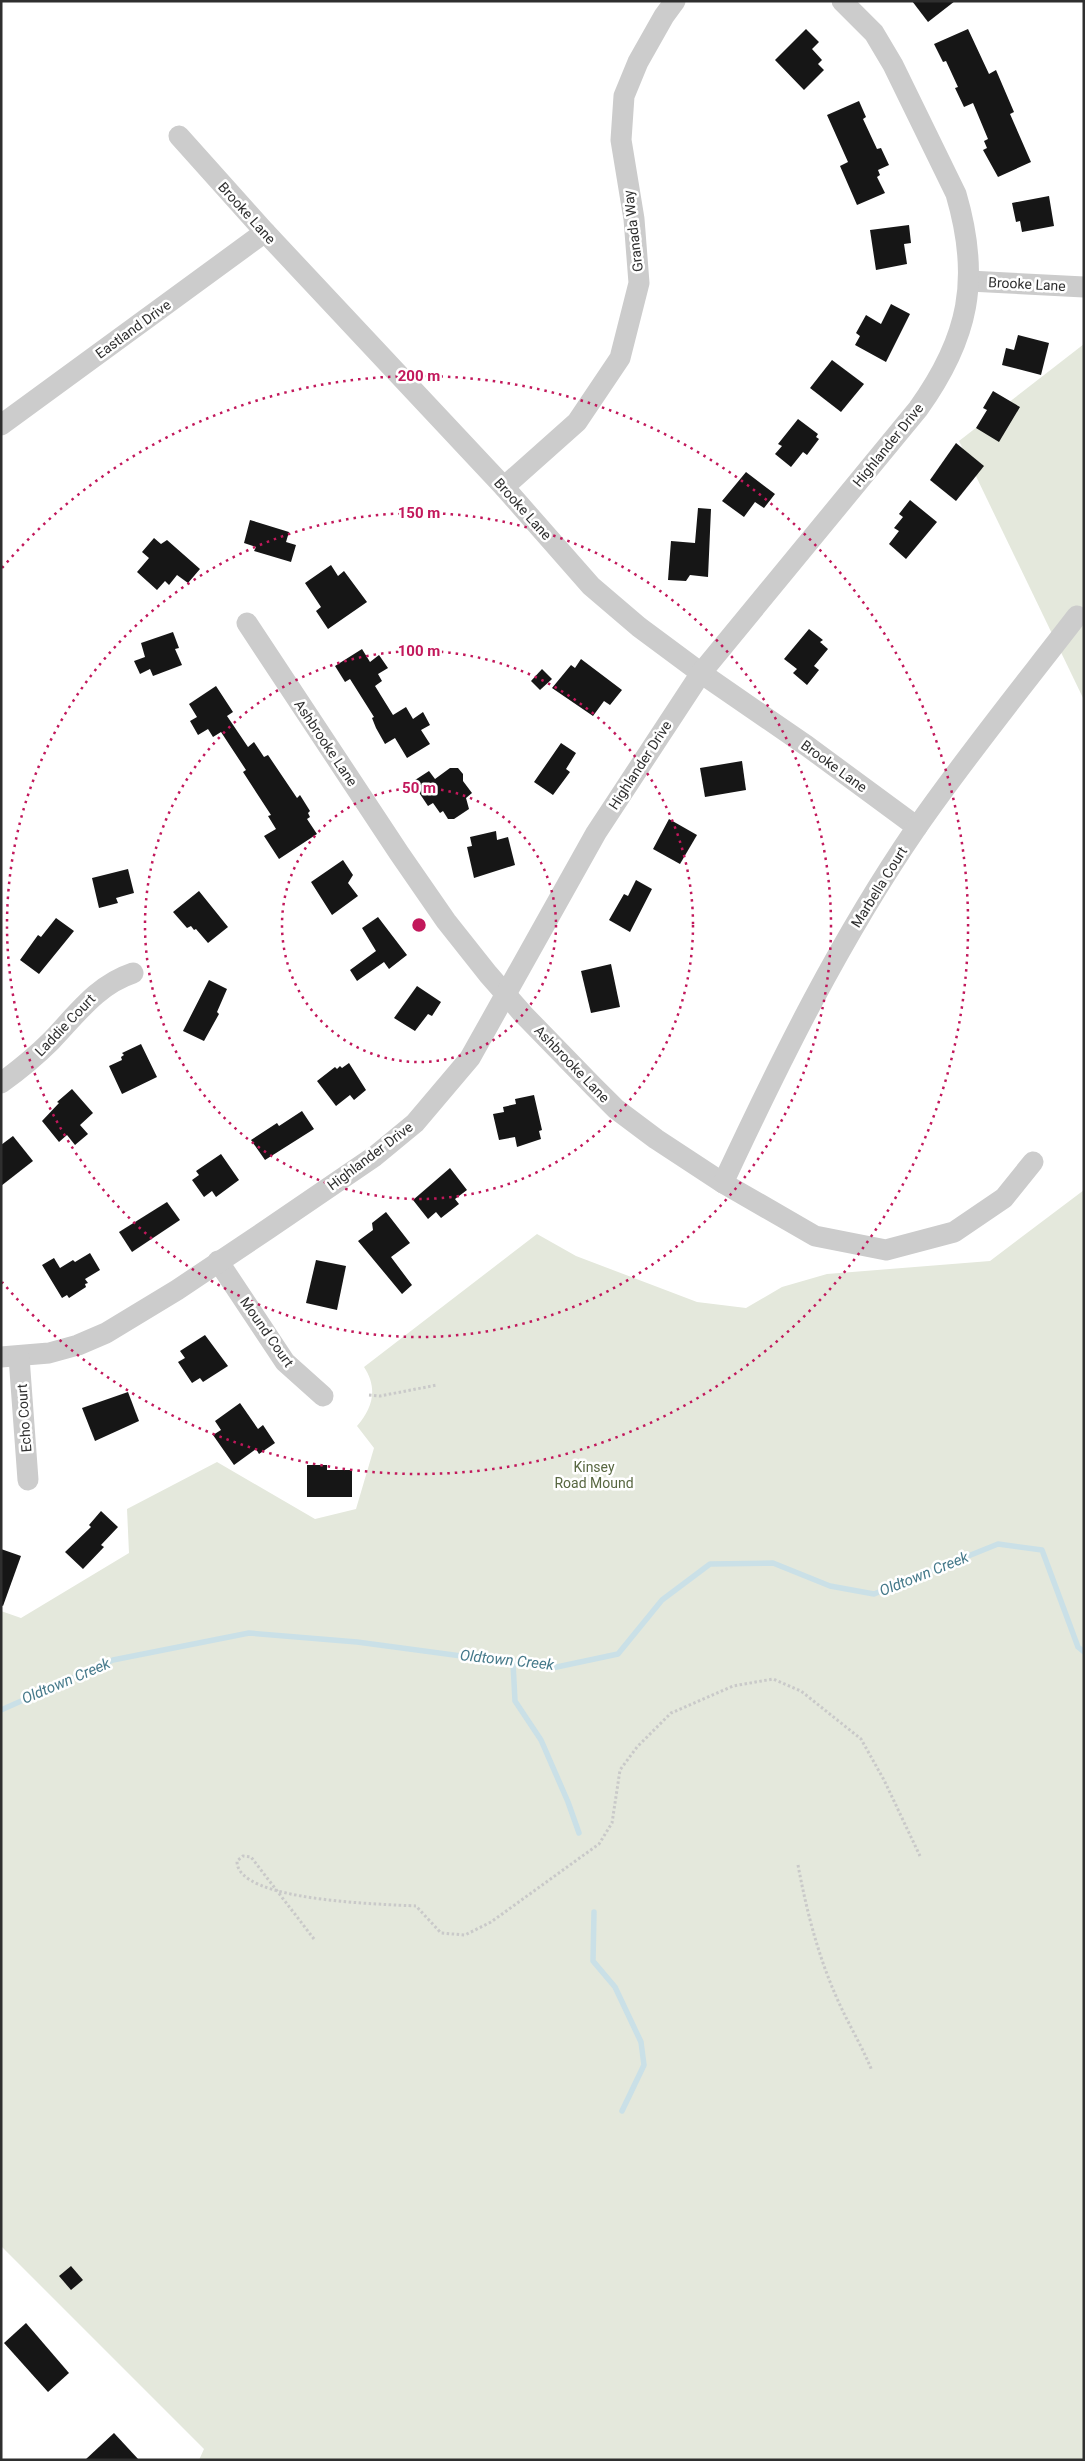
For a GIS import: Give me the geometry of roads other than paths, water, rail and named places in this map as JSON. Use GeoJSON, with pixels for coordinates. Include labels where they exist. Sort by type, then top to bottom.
{"type":"FeatureCollection","features":[{"type":"Feature","properties":{"kind":"street","name":"Granada Way"},"geometry":{"type":"LineString","coordinates":[[504,487],[577,422],[620,358],[639,283],[634,219],[621,140],[624,96],[638,62],[664,16],[675,1]]}},
{"type":"Feature","properties":{"kind":"street","name":"Highlander Drive"},"geometry":{"type":"LineString","coordinates":[[10,1357],[49,1353],[78,1345],[106,1333],[177,1290],[375,1156],[415,1123],[470,1058],[596,834],[701,673],[862,478],[939,379],[954,350],[964,320],[970,281],[967,239],[956,194],[893,65],[879,41],[874,33],[842,1]]}},
{"type":"Feature","properties":{"kind":"street","name":"Brooke Lane"},"geometry":{"type":"LineString","coordinates":[[179,136],[264,232],[504,487],[591,586],[639,627],[701,673],[807,746],[917,827]]}},
{"type":"Feature","properties":{"kind":"street","name":"Eastland Drive"},"geometry":{"type":"LineString","coordinates":[[1,425],[264,232]]}},
{"type":"Feature","properties":{"kind":"street","name":"Brooke Lane"},"geometry":{"type":"LineString","coordinates":[[970,281],[1084,287]]}},
{"type":"Feature","properties":{"kind":"street","name":"Marbella Court"},"geometry":{"type":"LineString","coordinates":[[723,1183],[779,1062],[849,935],[917,827],[1077,616]]}},
{"type":"Feature","properties":{"kind":"street","name":"Ashbrooke Lane"},"geometry":{"type":"LineString","coordinates":[[247,623],[446,921],[506,995],[616,1109],[656,1140],[723,1183],[815,1236],[886,1250],[954,1232],[1004,1198],[1033,1162]]}},
{"type":"Feature","properties":{"kind":"street","name":"Laddie Court"},"geometry":{"type":"LineString","coordinates":[[1,1083],[33,1059],[93,995],[117,978],[133,973]]}},
{"type":"Feature","properties":{"kind":"street","name":"Mound Court"},"geometry":{"type":"LineString","coordinates":[[218,1261],[285,1362],[323,1396]]}},
{"type":"Feature","properties":{"kind":"street","name":"Echo Court"},"geometry":{"type":"LineString","coordinates":[[10,1357],[28,1480]]}},
{"type":"Feature","properties":{"kind":"waterway","name":"Oldtown Creek"},"geometry":{"type":"LineString","coordinates":[[1,1710],[113,1660],[249,1633],[357,1642],[552,1668],[618,1654],[662,1600],[710,1564],[773,1563],[830,1586],[874,1594],[998,1544],[1042,1550],[1078,1647],[1084,1652]]}},
{"type":"Feature","properties":{"kind":"waterway"},"geometry":{"type":"LineString","coordinates":[[513,1663],[515,1701],[541,1740],[568,1802],[579,1833]]}},
{"type":"Feature","properties":{"kind":"waterway"},"geometry":{"type":"LineString","coordinates":[[594,1912],[593,1961],[615,1987],[641,2042],[644,2065],[622,2111]]}},
{"type":"Feature","properties":{"kind":"park label","name":"Kinsey Road Mound"},"geometry":{"type":"Point","coordinates":[594,1475]}}]}
